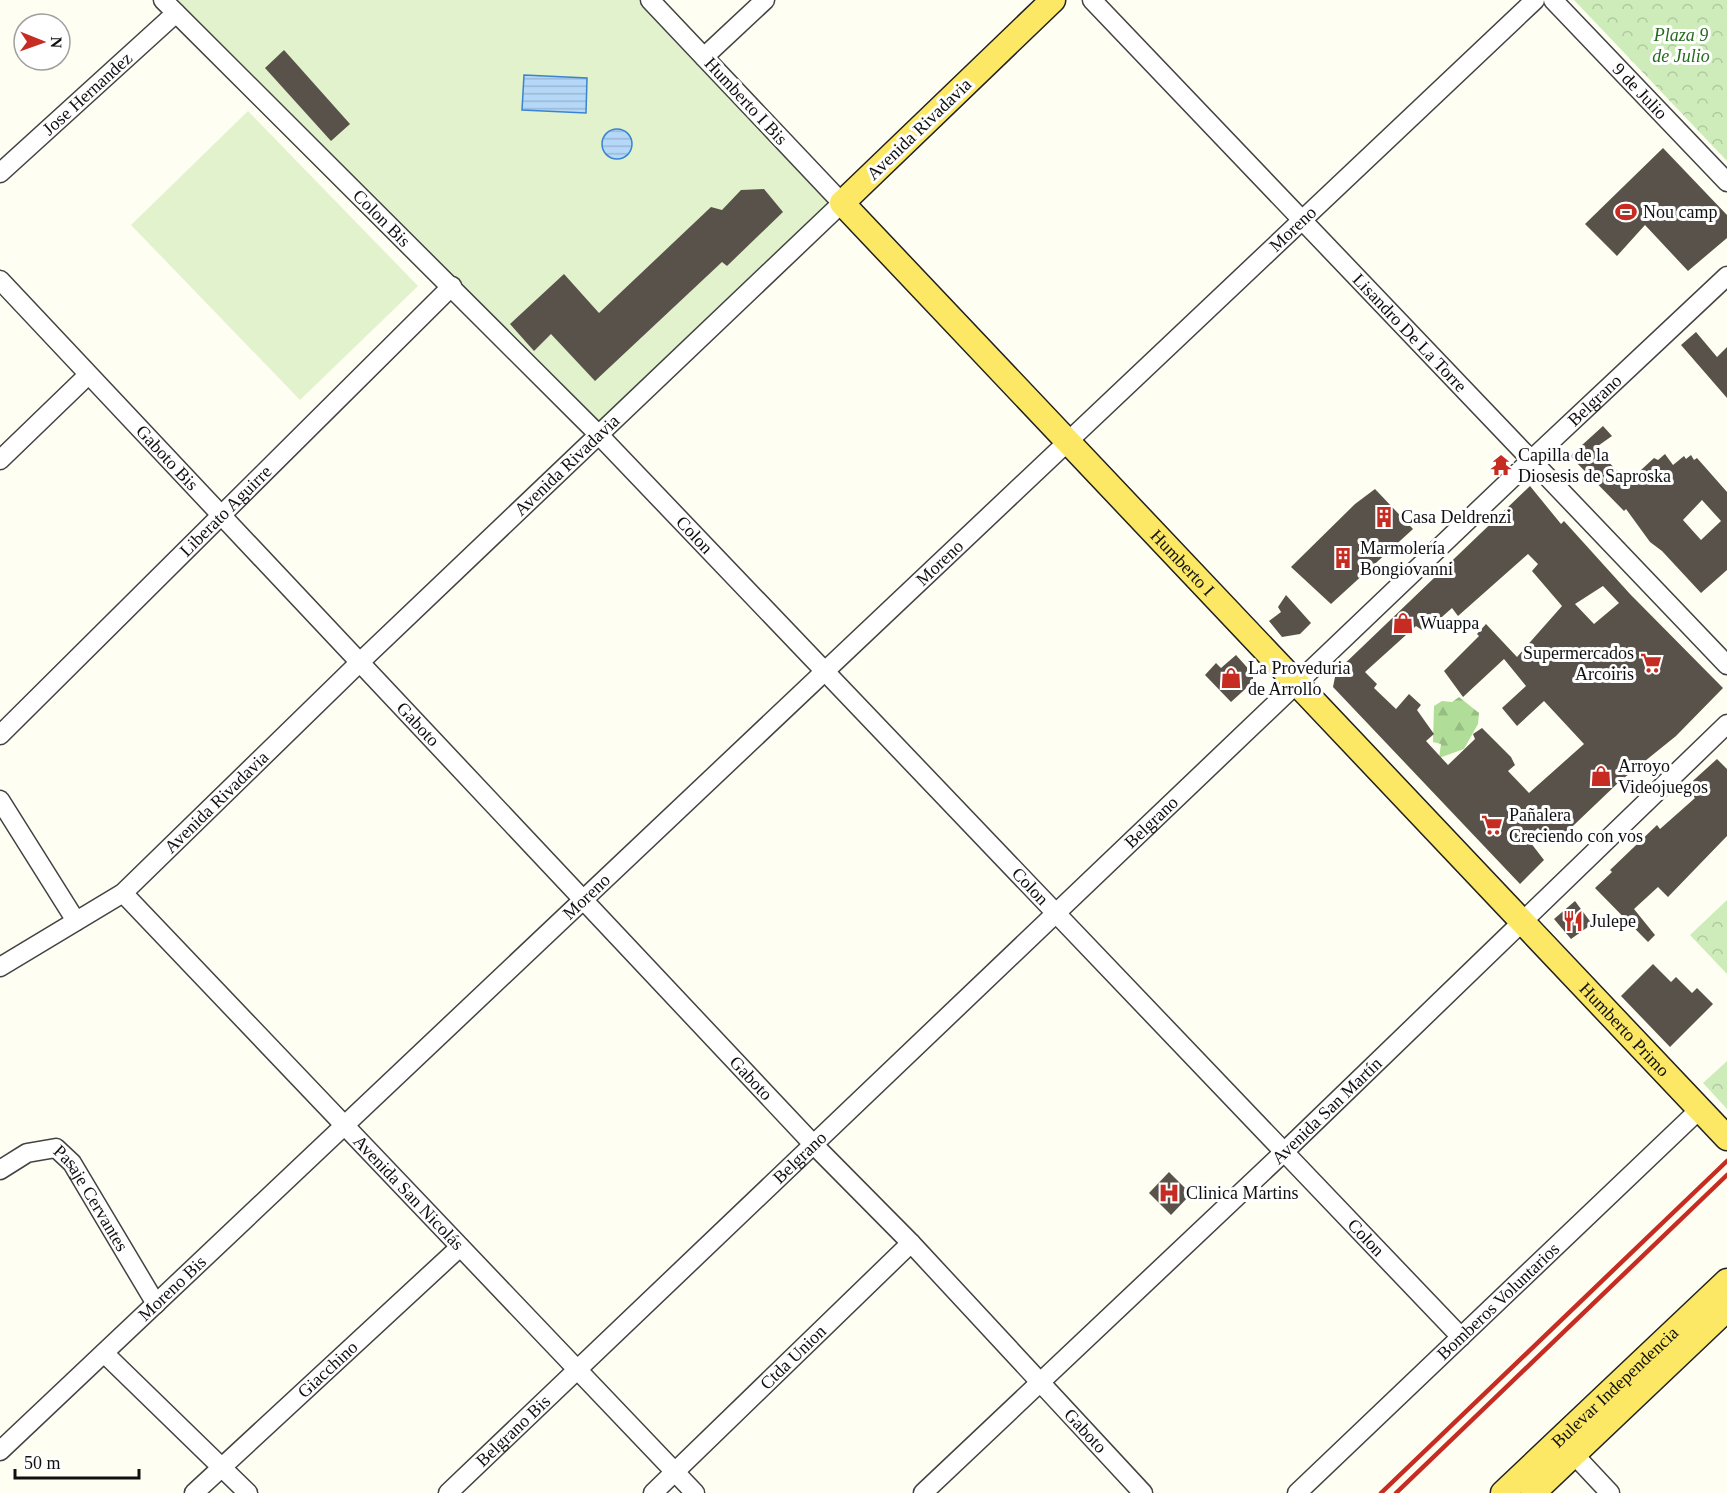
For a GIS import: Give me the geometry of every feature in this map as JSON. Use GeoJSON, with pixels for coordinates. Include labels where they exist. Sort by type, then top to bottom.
{"type":"FeatureCollection","features":[{"type":"Feature","properties":{"kind":"main road","name":"Avenida Rivadavia"},"geometry":{"type":"LineString","coordinates":[[842,203],[1053,0]]}},
{"type":"Feature","properties":{"kind":"main road","name":"Humberto I"},"geometry":{"type":"LineString","coordinates":[[842,203],[1522,920]]}},
{"type":"Feature","properties":{"kind":"main road","name":"Humberto Primo"},"geometry":{"type":"LineString","coordinates":[[1522,920],[1727,1138]]}},
{"type":"Feature","properties":{"kind":"main road","name":"Bulevar Independencia"},"geometry":{"type":"LineString","coordinates":[[1533,1493],[1567,1447],[1727,1281]]}},
{"type":"Feature","properties":{"kind":"main road","name":"Bulevar Independencia"},"geometry":{"type":"LineString","coordinates":[[1503,1493],[1567,1447],[1727,1309]]}},
{"type":"Feature","properties":{"kind":"street","name":"Humberto I Bis"},"geometry":{"type":"LineString","coordinates":[[650,0],[842,203]]}},
{"type":"Feature","properties":{"kind":"street"},"geometry":{"type":"LineString","coordinates":[[704,57],[765,0]]}},
{"type":"Feature","properties":{"kind":"street","name":"Lisandro De La Torre"},"geometry":{"type":"LineString","coordinates":[[1092,0],[1727,665]]}},
{"type":"Feature","properties":{"kind":"street","name":"Moreno"},"geometry":{"type":"LineString","coordinates":[[346,1127],[582,900],[1535,0]]}},
{"type":"Feature","properties":{"kind":"street","name":"9 de Julio"},"geometry":{"type":"LineString","coordinates":[[1553,0],[1727,182]]}},
{"type":"Feature","properties":{"kind":"street","name":"Jose Hernandez"},"geometry":{"type":"LineString","coordinates":[[0,173],[170,6]]}},
{"type":"Feature","properties":{"kind":"street","name":"Colon Bis"},"geometry":{"type":"LineString","coordinates":[[170,6],[599,435]]}},
{"type":"Feature","properties":{"kind":"street","name":"Avenida Rivadavia"},"geometry":{"type":"LineString","coordinates":[[0,967],[123,893],[359,663],[842,203]]}},
{"type":"Feature","properties":{"kind":"street","name":"Belgrano"},"geometry":{"type":"LineString","coordinates":[[576,1368],[1530,460],[1727,276]]}},
{"type":"Feature","properties":{"kind":"street","name":"Gaboto Bis"},"geometry":{"type":"LineString","coordinates":[[0,280],[87,376],[359,663]]}},
{"type":"Feature","properties":{"kind":"street","name":"Liberato Aguirre"},"geometry":{"type":"LineString","coordinates":[[0,735],[452,286]]}},
{"type":"Feature","properties":{"kind":"street"},"geometry":{"type":"LineString","coordinates":[[0,460],[87,376]]}},
{"type":"Feature","properties":{"kind":"street","name":"Colon"},"geometry":{"type":"LineString","coordinates":[[599,435],[1461,1337]]}},
{"type":"Feature","properties":{"kind":"street","name":"Gaboto"},"geometry":{"type":"LineString","coordinates":[[359,663],[813,1144],[911,1243],[1143,1493]]}},
{"type":"Feature","properties":{"kind":"street","name":"Avenida San Martín"},"geometry":{"type":"LineString","coordinates":[[922,1493],[1284,1152],[1727,724]]}},
{"type":"Feature","properties":{"kind":"street"},"geometry":{"type":"LineString","coordinates":[[0,800],[76,921]]}},
{"type":"Feature","properties":{"kind":"street","name":"Avenida San Nicolás"},"geometry":{"type":"LineString","coordinates":[[123,893],[695,1493]]}},
{"type":"Feature","properties":{"kind":"street","name":"Bomberos Voluntarios"},"geometry":{"type":"LineString","coordinates":[[1297,1493],[1700,1109]]}},
{"type":"Feature","properties":{"kind":"street","name":"Moreno Bis"},"geometry":{"type":"LineString","coordinates":[[0,1451],[346,1127]]}},
{"type":"Feature","properties":{"kind":"street","name":"Pasaje Cervantes"},"geometry":{"type":"LineString","coordinates":[[0,1170],[27,1153],[56,1148],[72,1163],[156,1304]]}},
{"type":"Feature","properties":{"kind":"street","name":"Ctda Union"},"geometry":{"type":"LineString","coordinates":[[653,1493],[911,1243]]}},
{"type":"Feature","properties":{"kind":"street","name":"Giacchino"},"geometry":{"type":"LineString","coordinates":[[194,1493],[460,1247]]}},
{"type":"Feature","properties":{"kind":"street"},"geometry":{"type":"LineString","coordinates":[[104,1353],[248,1493]]}},
{"type":"Feature","properties":{"kind":"street","name":"Belgrano Bis"},"geometry":{"type":"LineString","coordinates":[[448,1493],[576,1368]]}},
{"type":"Feature","properties":{"kind":"street"},"geometry":{"type":"LineString","coordinates":[[1567,1447],[1610,1493]]}},
{"type":"Feature","properties":{"kind":"green space"},"geometry":{"type":"Polygon","coordinates":[[[163,0],[650,0],[842,203],[599,435],[163,0]]]}},
{"type":"Feature","properties":{"kind":"green space","name":"Plaza 9 de Julio"},"geometry":{"type":"Polygon","coordinates":[[[1574,0],[1727,0],[1727,161],[1574,0]]]}},
{"type":"Feature","properties":{"kind":"green space"},"geometry":{"type":"Polygon","coordinates":[[[248,111],[418,286],[300,400],[131,225],[248,111]]]}},
{"type":"Feature","properties":{"kind":"green space"},"geometry":{"type":"Polygon","coordinates":[[[1459,697],[1479,713],[1478,724],[1464,749],[1439,758],[1441,744],[1433,742],[1434,706],[1442,701],[1452,702],[1459,697]]]}},
{"type":"Feature","properties":{"kind":"green space"},"geometry":{"type":"Polygon","coordinates":[[[1727,900],[1727,974],[1690,935],[1727,900]]]}},
{"type":"Feature","properties":{"kind":"green space"},"geometry":{"type":"Polygon","coordinates":[[[1727,1061],[1727,1109],[1703,1083],[1727,1061]]]}},
{"type":"Feature","properties":{"kind":"water"},"geometry":{"type":"Polygon","coordinates":[[[524,75],[587,78],[586,113],[522,110],[524,75]]]}},
{"type":"Feature","properties":{"kind":"water"},"geometry":{"type":"Polygon","coordinates":[[[617,129],[628,133],[632,144],[628,155],[617,159],[606,155],[602,144],[606,133],[617,129]]]}},
{"type":"Feature","properties":{"kind":"building"},"geometry":{"type":"Polygon","coordinates":[[[284,50],[350,124],[331,141],[265,68],[284,50]]]}},
{"type":"Feature","properties":{"kind":"building"},"geometry":{"type":"Polygon","coordinates":[[[1663,148],[1727,215],[1727,238],[1688,271],[1645,225],[1617,256],[1585,224],[1663,148]]]}},
{"type":"Feature","properties":{"kind":"building"},"geometry":{"type":"Polygon","coordinates":[[[764,189],[783,212],[727,266],[722,262],[595,381],[551,334],[534,351],[510,324],[564,274],[599,313],[711,207],[722,210],[741,190],[764,189]]]}},
{"type":"Feature","properties":{"kind":"building"},"geometry":{"type":"Polygon","coordinates":[[[1696,332],[1717,357],[1727,347],[1727,398],[1681,345],[1696,332]]]}},
{"type":"Feature","properties":{"kind":"building"},"geometry":{"type":"Polygon","coordinates":[[[1603,426],[1612,436],[1595,448],[1628,482],[1654,458],[1658,460],[1665,454],[1673,465],[1684,456],[1686,459],[1691,455],[1694,460],[1697,458],[1727,492],[1727,570],[1701,593],[1662,551],[1650,542],[1626,509],[1624,511],[1570,456],[1603,426]],[[1702,500],[1683,520],[1701,540],[1721,521],[1702,500]]]}},
{"type":"Feature","properties":{"kind":"building"},"geometry":{"type":"Polygon","coordinates":[[[1530,486],[1561,524],[1564,521],[1630,594],[1723,688],[1676,736],[1619,782],[1553,845],[1538,828],[1527,838],[1544,860],[1520,884],[1333,687],[1336,672],[1530,486]],[[1528,554],[1458,616],[1452,608],[1425,632],[1416,626],[1365,672],[1377,684],[1374,688],[1396,709],[1409,694],[1421,705],[1417,710],[1434,734],[1426,741],[1448,765],[1475,739],[1473,734],[1482,728],[1511,757],[1515,765],[1508,771],[1529,793],[1584,744],[1544,701],[1517,726],[1502,708],[1526,686],[1504,659],[1463,697],[1444,671],[1479,636],[1477,634],[1486,624],[1517,657],[1562,606],[1532,571],[1538,564],[1528,554]],[[1603,586],[1575,604],[1594,624],[1619,603],[1603,586]]]}},
{"type":"Feature","properties":{"kind":"building","name":"Marmolería Bongiovanni"},"geometry":{"type":"Polygon","coordinates":[[[1375,489],[1413,529],[1331,604],[1291,567],[1355,504],[1375,489]]]}},
{"type":"Feature","properties":{"kind":"building"},"geometry":{"type":"Polygon","coordinates":[[[1286,595],[1311,623],[1300,634],[1282,637],[1269,621],[1281,612],[1278,607],[1286,595]]]}},
{"type":"Feature","properties":{"kind":"building","name":"La Proveduria de Arrollo"},"geometry":{"type":"Polygon","coordinates":[[[1236,655],[1253,674],[1253,682],[1231,702],[1205,675],[1216,663],[1221,668],[1236,655]]]}},
{"type":"Feature","properties":{"kind":"building"},"geometry":{"type":"Polygon","coordinates":[[[1717,759],[1727,769],[1727,836],[1668,897],[1658,887],[1634,909],[1655,935],[1648,942],[1595,888],[1612,872],[1610,870],[1657,825],[1660,829],[1695,798],[1685,788],[1717,759]]]}},
{"type":"Feature","properties":{"kind":"building","name":"Julepe"},"geometry":{"type":"Polygon","coordinates":[[[1575,901],[1592,924],[1571,939],[1554,919],[1575,901]]]}},
{"type":"Feature","properties":{"kind":"building"},"geometry":{"type":"Polygon","coordinates":[[[1653,964],[1671,982],[1676,977],[1692,993],[1697,988],[1713,1004],[1670,1047],[1621,996],[1653,964]]]}},
{"type":"Feature","properties":{"kind":"building"},"geometry":{"type":"Polygon","coordinates":[[[1169,1172],[1191,1194],[1171,1215],[1149,1193],[1169,1172]]]}},
{"type":"Feature","properties":{"kind":"railway"},"geometry":{"type":"LineString","coordinates":[[1381,1493],[1727,1161]]}},
{"type":"Feature","properties":{"kind":"railway"},"geometry":{"type":"LineString","coordinates":[[1396,1493],[1727,1175]]}},
{"type":"Feature","properties":{"kind":"place","name":"Nou camp"},"geometry":{"type":"Point","coordinates":[1626,212]}},
{"type":"Feature","properties":{"kind":"place","name":"Capilla de la Diosesis de Saproska"},"geometry":{"type":"Point","coordinates":[1501,465]}},
{"type":"Feature","properties":{"kind":"place","name":"Casa Deldrenzi"},"geometry":{"type":"Point","coordinates":[1384,517]}},
{"type":"Feature","properties":{"kind":"place","name":"Marmolería Bongiovanni"},"geometry":{"type":"Point","coordinates":[1343,558]}},
{"type":"Feature","properties":{"kind":"place","name":"Wuappa"},"geometry":{"type":"Point","coordinates":[1403,623]}},
{"type":"Feature","properties":{"kind":"place","name":"Supermercados Arcoiris"},"geometry":{"type":"Point","coordinates":[1651,663]}},
{"type":"Feature","properties":{"kind":"place","name":"La Proveduria de Arrollo"},"geometry":{"type":"Point","coordinates":[1231,678]}},
{"type":"Feature","properties":{"kind":"place","name":"Arroyo Videojuegos"},"geometry":{"type":"Point","coordinates":[1601,776]}},
{"type":"Feature","properties":{"kind":"place","name":"Pañalera Creciendo con vos"},"geometry":{"type":"Point","coordinates":[1492,825]}},
{"type":"Feature","properties":{"kind":"place","name":"Julepe"},"geometry":{"type":"Point","coordinates":[1573,921]}},
{"type":"Feature","properties":{"kind":"place","name":"Clinica Martins"},"geometry":{"type":"Point","coordinates":[1169,1193]}}]}
